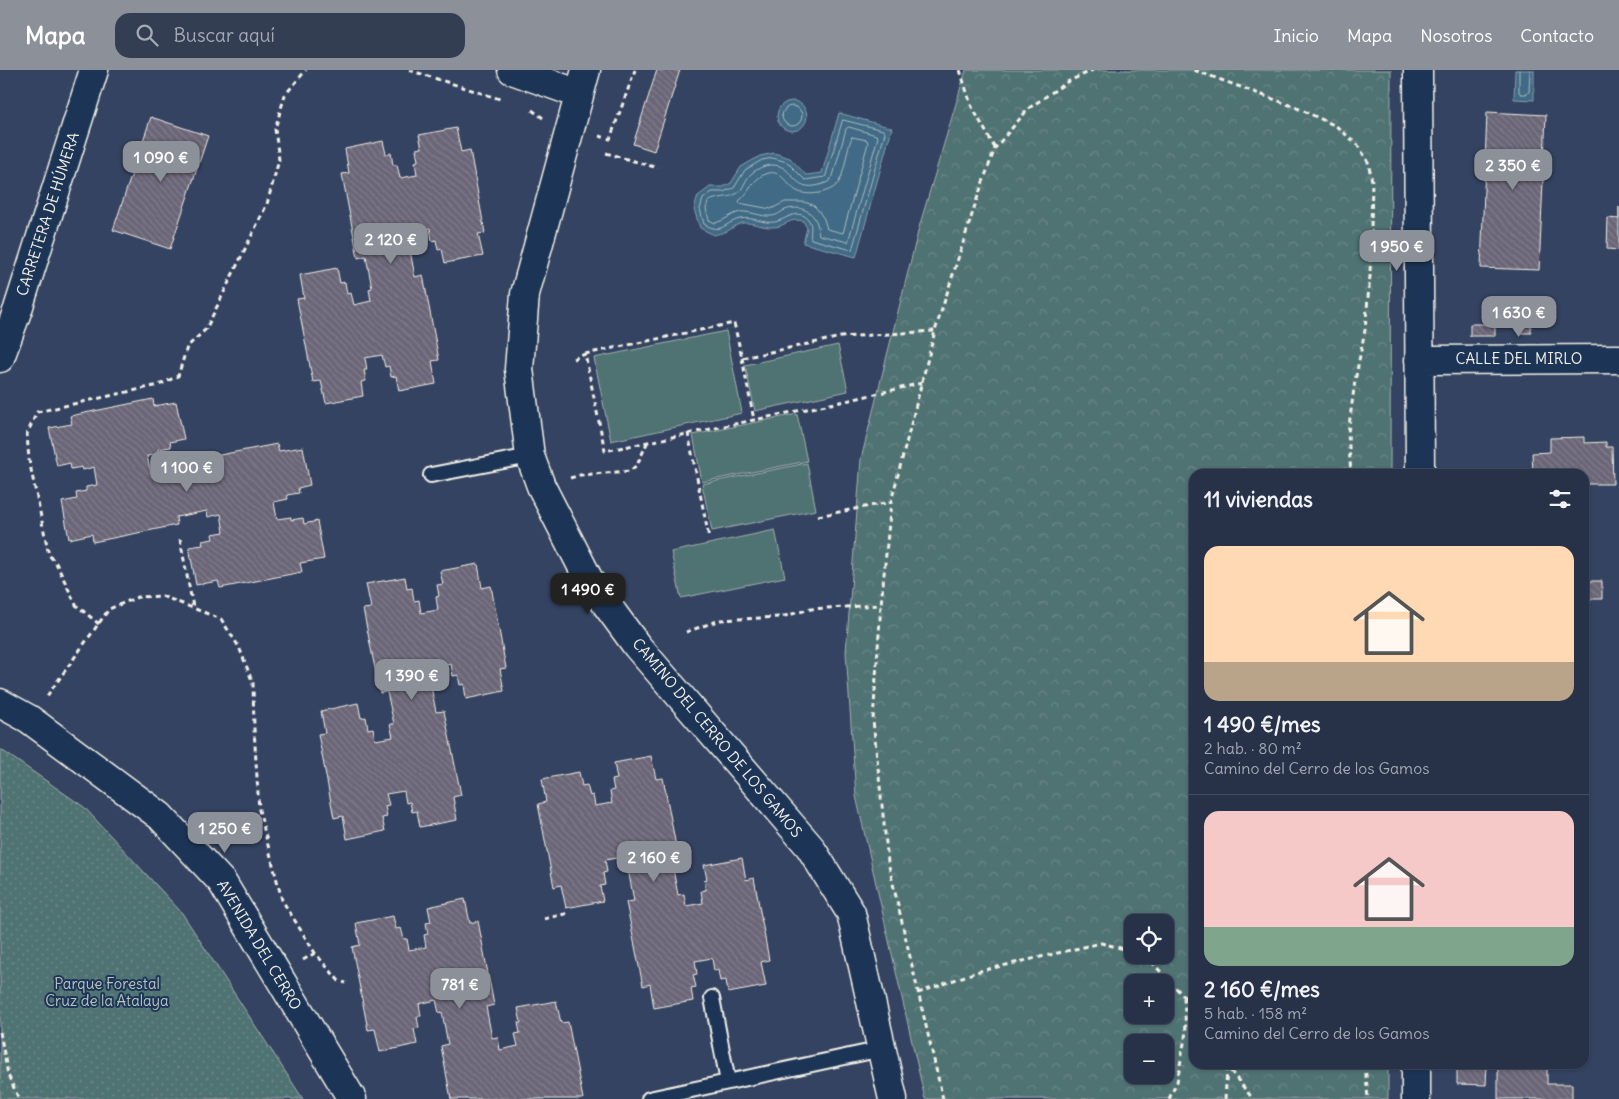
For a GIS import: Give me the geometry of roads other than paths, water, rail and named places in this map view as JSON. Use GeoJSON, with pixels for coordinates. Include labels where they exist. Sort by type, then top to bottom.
{"type":"FeatureCollection","features":[{"type":"Feature","properties":{"kind":"street","name":"CARRETERA DE HÚMERA"},"geometry":{"type":"LineString","coordinates":[[0,358],[18,310],[94,70]]}},
{"type":"Feature","properties":{"kind":"street","name":"CAMINO DEL CERRO DE LOS GAMOS"},"geometry":{"type":"LineString","coordinates":[[512,70],[582,82],[525,294],[519,369],[530,456],[540,486],[590,582],[637,646],[810,847],[851,914],[894,1099]]}},
{"type":"Feature","properties":{"kind":"street"},"geometry":{"type":"LineString","coordinates":[[1418,70],[1420,469]]}},
{"type":"Feature","properties":{"kind":"street","name":"CALLE DEL MIRLO"},"geometry":{"type":"LineString","coordinates":[[1419,360],[1619,359]]}},
{"type":"Feature","properties":{"kind":"street","name":"AVENIDA DEL CERRO"},"geometry":{"type":"LineString","coordinates":[[0,703],[29,719],[160,816],[222,882],[352,1099]]}},
{"type":"Feature","properties":{"kind":"street"},"geometry":{"type":"LineString","coordinates":[[1416,1069],[1416,1099]]}},
{"type":"Feature","properties":{"kind":"lane"},"geometry":{"type":"LineString","coordinates":[[431,475],[530,456]]}},
{"type":"Feature","properties":{"kind":"lane"},"geometry":{"type":"LineString","coordinates":[[712,998],[728,1082]]}},
{"type":"Feature","properties":{"kind":"lane"},"geometry":{"type":"LineString","coordinates":[[649,1099],[882,1049]]}},
{"type":"Feature","properties":{"kind":"water"},"geometry":{"type":"Polygon","coordinates":[[[1515,70],[1534,70],[1534,100],[1514,99],[1515,70]]]}},
{"type":"Feature","properties":{"kind":"water"},"geometry":{"type":"Polygon","coordinates":[[[792,101],[803,105],[807,116],[803,127],[792,131],[781,127],[777,116],[781,105],[792,101]]]}},
{"type":"Feature","properties":{"kind":"water"},"geometry":{"type":"Polygon","coordinates":[[[839,113],[892,128],[856,257],[803,243],[807,228],[803,221],[798,220],[774,227],[743,223],[714,235],[700,228],[694,209],[698,196],[710,187],[723,187],[731,183],[741,167],[760,156],[774,153],[790,158],[806,175],[822,173],[839,113]]]}},
{"type":"Feature","properties":{"kind":"park label","name":"Parque Forestal Cruz de la Atalaya"},"geometry":{"type":"Point","coordinates":[107,992]}}]}
